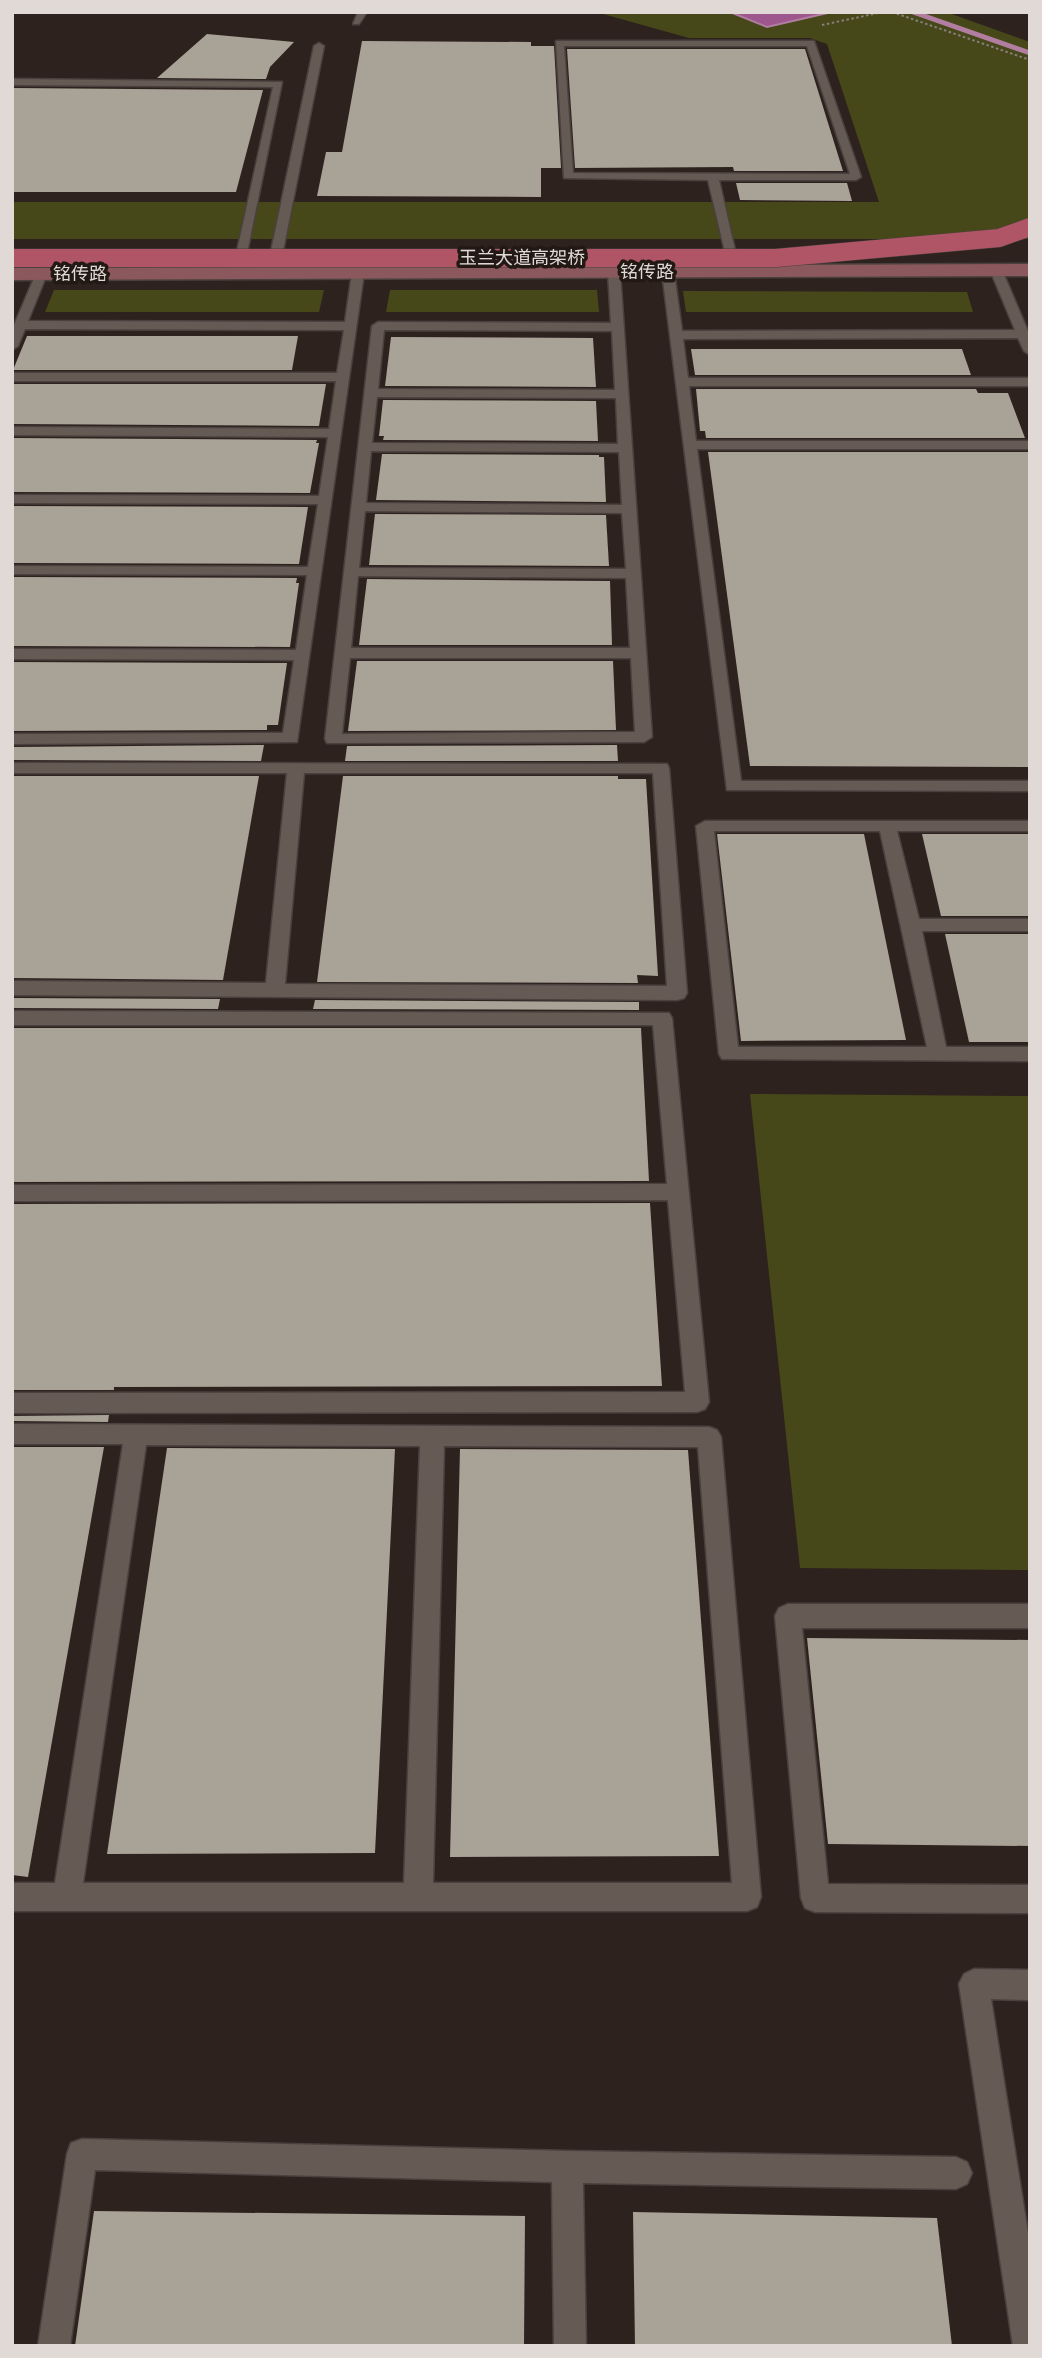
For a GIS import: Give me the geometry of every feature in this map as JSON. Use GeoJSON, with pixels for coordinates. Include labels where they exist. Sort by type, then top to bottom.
{"type":"FeatureCollection","features":[{"type":"Feature","properties":{"kind":"main road","name":"玉兰大道高架桥"},"geometry":{"type":"LineString","coordinates":[[12,258],[776,258],[999,238],[1030,227]]}},
{"type":"Feature","properties":{"kind":"main road","name":"铭传路"},"geometry":{"type":"LineString","coordinates":[[12,251],[1030,251]]}},
{"type":"Feature","properties":{"kind":"main road","name":"玉兰大道高架桥"},"geometry":{"type":"LineString","coordinates":[[12,280],[790,282],[1030,251]]}},
{"type":"Feature","properties":{"kind":"main road","name":"铭传路"},"geometry":{"type":"LineString","coordinates":[[12,274],[1030,270]]}},
{"type":"Feature","properties":{"kind":"lane"},"geometry":{"type":"LineString","coordinates":[[356,22],[363,12]]}},
{"type":"Feature","properties":{"kind":"lane"},"geometry":{"type":"LineString","coordinates":[[559,43],[811,43],[856,177],[713,177],[568,176],[559,43]]}},
{"type":"Feature","properties":{"kind":"lane"},"geometry":{"type":"LineString","coordinates":[[278,251],[320,46]]}},
{"type":"Feature","properties":{"kind":"lane"},"geometry":{"type":"LineString","coordinates":[[12,82],[279,84],[243,251]]}},
{"type":"Feature","properties":{"kind":"lane"},"geometry":{"type":"LineString","coordinates":[[713,177],[729,250]]}},
{"type":"Feature","properties":{"kind":"lane"},"geometry":{"type":"LineString","coordinates":[[996,270],[1030,351]]}},
{"type":"Feature","properties":{"kind":"lane"},"geometry":{"type":"LineString","coordinates":[[614,272],[644,737],[332,739],[378,326],[617,327]]}},
{"type":"Feature","properties":{"kind":"lane"},"geometry":{"type":"LineString","coordinates":[[668,272],[733,786],[1030,786]]}},
{"type":"Feature","properties":{"kind":"lane"},"geometry":{"type":"LineString","coordinates":[[12,739],[292,738],[358,273]]}},
{"type":"Feature","properties":{"kind":"lane"},"geometry":{"type":"LineString","coordinates":[[12,346],[41,274]]}},
{"type":"Feature","properties":{"kind":"lane"},"geometry":{"type":"LineString","coordinates":[[20,326],[350,326]]}},
{"type":"Feature","properties":{"kind":"lane"},"geometry":{"type":"LineString","coordinates":[[677,335],[1023,334]]}},
{"type":"Feature","properties":{"kind":"lane"},"geometry":{"type":"LineString","coordinates":[[12,377],[343,377]]}},
{"type":"Feature","properties":{"kind":"lane"},"geometry":{"type":"LineString","coordinates":[[682,382],[1030,382]]}},
{"type":"Feature","properties":{"kind":"lane"},"geometry":{"type":"LineString","coordinates":[[370,393],[622,394]]}},
{"type":"Feature","properties":{"kind":"lane"},"geometry":{"type":"LineString","coordinates":[[12,431],[335,433]]}},
{"type":"Feature","properties":{"kind":"lane"},"geometry":{"type":"LineString","coordinates":[[691,445],[1030,445]]}},
{"type":"Feature","properties":{"kind":"lane"},"geometry":{"type":"LineString","coordinates":[[364,447],[625,448]]}},
{"type":"Feature","properties":{"kind":"lane"},"geometry":{"type":"LineString","coordinates":[[12,499],[325,500]]}},
{"type":"Feature","properties":{"kind":"lane"},"geometry":{"type":"LineString","coordinates":[[358,507],[629,509]]}},
{"type":"Feature","properties":{"kind":"lane"},"geometry":{"type":"LineString","coordinates":[[12,570],[315,571]]}},
{"type":"Feature","properties":{"kind":"lane"},"geometry":{"type":"LineString","coordinates":[[351,572],[633,574]]}},
{"type":"Feature","properties":{"kind":"lane"},"geometry":{"type":"LineString","coordinates":[[342,653],[639,653]]}},
{"type":"Feature","properties":{"kind":"lane"},"geometry":{"type":"LineString","coordinates":[[12,654],[303,655]]}},
{"type":"Feature","properties":{"kind":"lane"},"geometry":{"type":"LineString","coordinates":[[12,768],[661,768],[677,993],[12,988]]}},
{"type":"Feature","properties":{"kind":"lane"},"geometry":{"type":"LineString","coordinates":[[275,990],[296,768]]}},
{"type":"Feature","properties":{"kind":"lane"},"geometry":{"type":"LineString","coordinates":[[1030,826],[705,826],[729,1054],[1030,1054]]}},
{"type":"Feature","properties":{"kind":"lane"},"geometry":{"type":"LineString","coordinates":[[887,826],[938,1054]]}},
{"type":"Feature","properties":{"kind":"lane"},"geometry":{"type":"LineString","coordinates":[[911,925],[1030,925]]}},
{"type":"Feature","properties":{"kind":"lane"},"geometry":{"type":"LineString","coordinates":[[12,1018],[662,1018],[697,1402],[12,1403]]}},
{"type":"Feature","properties":{"kind":"lane"},"geometry":{"type":"LineString","coordinates":[[12,1193],[677,1192]]}},
{"type":"Feature","properties":{"kind":"lane"},"geometry":{"type":"LineString","coordinates":[[12,1434],[709,1437],[747,1897],[12,1897]]}},
{"type":"Feature","properties":{"kind":"lane"},"geometry":{"type":"LineString","coordinates":[[67,1897],[136,1434]]}},
{"type":"Feature","properties":{"kind":"lane"},"geometry":{"type":"LineString","coordinates":[[418,1897],[432,1435]]}},
{"type":"Feature","properties":{"kind":"lane"},"geometry":{"type":"LineString","coordinates":[[1030,1616],[788,1616],[815,1898],[1030,1899]]}},
{"type":"Feature","properties":{"kind":"lane"},"geometry":{"type":"LineString","coordinates":[[1029,2346],[974,1984],[1030,1985]]}},
{"type":"Feature","properties":{"kind":"lane"},"geometry":{"type":"LineString","coordinates":[[54,2346],[82,2154],[567,2167],[956,2173]]}},
{"type":"Feature","properties":{"kind":"lane"},"geometry":{"type":"LineString","coordinates":[[567,2167],[570,2346]]}},
{"type":"Feature","properties":{"kind":"path"},"geometry":{"type":"LineString","coordinates":[[892,12],[1030,60]]}},
{"type":"Feature","properties":{"kind":"shaded area"},"geometry":{"type":"Polygon","coordinates":[[[596,12],[946,12],[1030,42],[1030,239],[12,239],[12,202],[879,202],[827,44],[810,38],[689,38],[596,12]]]}},
{"type":"Feature","properties":{"kind":"shaded area"},"geometry":{"type":"Polygon","coordinates":[[[730,12],[832,12],[767,27],[730,12]]]}},
{"type":"Feature","properties":{"kind":"shaded area"},"geometry":{"type":"Polygon","coordinates":[[[54,290],[324,290],[319,312],[45,312],[54,290]]]}},
{"type":"Feature","properties":{"kind":"shaded area"},"geometry":{"type":"Polygon","coordinates":[[[390,290],[597,290],[599,312],[386,312],[390,290]]]}},
{"type":"Feature","properties":{"kind":"shaded area"},"geometry":{"type":"Polygon","coordinates":[[[683,291],[967,292],[973,312],[686,312],[683,291]]]}},
{"type":"Feature","properties":{"kind":"shaded area"},"geometry":{"type":"Polygon","coordinates":[[[750,1094],[1030,1096],[1030,1570],[800,1568],[750,1094]]]}},
{"type":"Feature","properties":{"kind":"building"},"geometry":{"type":"Polygon","coordinates":[[[207,34],[294,42],[270,67],[266,79],[157,78],[207,34]]]}},
{"type":"Feature","properties":{"kind":"building"},"geometry":{"type":"Polygon","coordinates":[[[362,41],[531,42],[531,46],[554,46],[561,168],[541,168],[541,197],[317,196],[326,152],[342,152],[362,41]]]}},
{"type":"Feature","properties":{"kind":"building"},"geometry":{"type":"Polygon","coordinates":[[[567,49],[805,49],[843,171],[734,171],[733,167],[575,168],[567,49]]]}},
{"type":"Feature","properties":{"kind":"building"},"geometry":{"type":"Polygon","coordinates":[[[12,88],[263,90],[236,192],[12,192],[12,88]]]}},
{"type":"Feature","properties":{"kind":"building"},"geometry":{"type":"Polygon","coordinates":[[[736,183],[847,183],[852,201],[740,200],[736,183]]]}},
{"type":"Feature","properties":{"kind":"building"},"geometry":{"type":"Polygon","coordinates":[[[27,336],[298,336],[292,370],[13,370],[27,336]]]}},
{"type":"Feature","properties":{"kind":"building"},"geometry":{"type":"Polygon","coordinates":[[[391,337],[593,338],[596,387],[385,386],[391,337]]]}},
{"type":"Feature","properties":{"kind":"building"},"geometry":{"type":"Polygon","coordinates":[[[691,349],[962,349],[971,375],[695,375],[691,349]]]}},
{"type":"Feature","properties":{"kind":"building"},"geometry":{"type":"Polygon","coordinates":[[[12,384],[326,384],[319,426],[12,424],[12,384]]]}},
{"type":"Feature","properties":{"kind":"building"},"geometry":{"type":"Polygon","coordinates":[[[696,389],[976,389],[978,393],[1008,393],[1025,438],[706,438],[705,431],[700,431],[696,389]]]}},
{"type":"Feature","properties":{"kind":"building"},"geometry":{"type":"Polygon","coordinates":[[[383,400],[596,401],[598,441],[383,440],[384,436],[379,436],[383,400]]]}},
{"type":"Feature","properties":{"kind":"building"},"geometry":{"type":"Polygon","coordinates":[[[12,438],[317,440],[316,443],[319,443],[310,493],[12,492],[12,438]]]}},
{"type":"Feature","properties":{"kind":"building"},"geometry":{"type":"Polygon","coordinates":[[[708,452],[1029,452],[1030,767],[750,766],[708,452]]]}},
{"type":"Feature","properties":{"kind":"building"},"geometry":{"type":"Polygon","coordinates":[[[382,454],[599,455],[604,457],[606,502],[376,500],[382,454]]]}},
{"type":"Feature","properties":{"kind":"building"},"geometry":{"type":"Polygon","coordinates":[[[12,506],[308,507],[299,564],[12,563],[12,506]]]}},
{"type":"Feature","properties":{"kind":"building"},"geometry":{"type":"Polygon","coordinates":[[[375,514],[606,515],[609,566],[369,565],[375,514]]]}},
{"type":"Feature","properties":{"kind":"building"},"geometry":{"type":"Polygon","coordinates":[[[12,577],[297,578],[296,583],[299,583],[290,647],[12,646],[12,577]]]}},
{"type":"Feature","properties":{"kind":"building"},"geometry":{"type":"Polygon","coordinates":[[[367,579],[610,581],[612,645],[359,645],[367,579]]]}},
{"type":"Feature","properties":{"kind":"building"},"geometry":{"type":"Polygon","coordinates":[[[357,661],[613,661],[616,730],[348,731],[357,661]]]}},
{"type":"Feature","properties":{"kind":"building"},"geometry":{"type":"Polygon","coordinates":[[[12,662],[287,663],[278,725],[267,725],[267,730],[12,731],[12,662]]]}},
{"type":"Feature","properties":{"kind":"building"},"geometry":{"type":"Polygon","coordinates":[[[264,745],[261,761],[12,760],[12,747],[264,745]]]}},
{"type":"Feature","properties":{"kind":"building"},"geometry":{"type":"Polygon","coordinates":[[[617,745],[618,761],[345,761],[347,746],[617,745]]]}},
{"type":"Feature","properties":{"kind":"building"},"geometry":{"type":"Polygon","coordinates":[[[12,776],[259,776],[223,980],[12,978],[12,776]]]}},
{"type":"Feature","properties":{"kind":"building"},"geometry":{"type":"Polygon","coordinates":[[[343,776],[618,776],[618,779],[646,779],[658,976],[637,975],[638,983],[317,982],[343,776]]]}},
{"type":"Feature","properties":{"kind":"building"},"geometry":{"type":"Polygon","coordinates":[[[717,834],[864,834],[906,1040],[741,1041],[717,834]]]}},
{"type":"Feature","properties":{"kind":"building"},"geometry":{"type":"Polygon","coordinates":[[[922,834],[1030,834],[1030,916],[941,916],[922,834]]]}},
{"type":"Feature","properties":{"kind":"building"},"geometry":{"type":"Polygon","coordinates":[[[945,934],[1030,934],[1030,1042],[969,1042],[945,934]]]}},
{"type":"Feature","properties":{"kind":"building"},"geometry":{"type":"Polygon","coordinates":[[[12,998],[220,999],[218,1009],[12,1008],[12,998]]]}},
{"type":"Feature","properties":{"kind":"building"},"geometry":{"type":"Polygon","coordinates":[[[315,1000],[639,1002],[639,1010],[313,1009],[315,1000]]]}},
{"type":"Feature","properties":{"kind":"building"},"geometry":{"type":"Polygon","coordinates":[[[12,1028],[641,1028],[649,1181],[12,1182],[12,1028]]]}},
{"type":"Feature","properties":{"kind":"building"},"geometry":{"type":"Polygon","coordinates":[[[650,1203],[662,1386],[114,1387],[114,1390],[12,1390],[12,1204],[650,1203]]]}},
{"type":"Feature","properties":{"kind":"building"},"geometry":{"type":"Polygon","coordinates":[[[109,1415],[108,1422],[12,1421],[12,1416],[109,1415]]]}},
{"type":"Feature","properties":{"kind":"building"},"geometry":{"type":"Polygon","coordinates":[[[12,1447],[104,1447],[28,1877],[12,1875],[12,1447]]]}},
{"type":"Feature","properties":{"kind":"building"},"geometry":{"type":"Polygon","coordinates":[[[167,1448],[395,1449],[375,1853],[107,1854],[167,1448]]]}},
{"type":"Feature","properties":{"kind":"building"},"geometry":{"type":"Polygon","coordinates":[[[460,1449],[688,1450],[719,1856],[450,1857],[460,1449]]]}},
{"type":"Feature","properties":{"kind":"building"},"geometry":{"type":"Polygon","coordinates":[[[807,1638],[1030,1640],[1030,1846],[828,1844],[807,1638]]]}},
{"type":"Feature","properties":{"kind":"building"},"geometry":{"type":"Polygon","coordinates":[[[94,2211],[525,2216],[524,2346],[75,2346],[94,2211]]]}},
{"type":"Feature","properties":{"kind":"building"},"geometry":{"type":"Polygon","coordinates":[[[633,2212],[937,2218],[952,2346],[635,2346],[633,2212]]]}},
{"type":"Feature","properties":{"kind":"waterway"},"geometry":{"type":"LineString","coordinates":[[913,12],[1030,53]]}}]}
